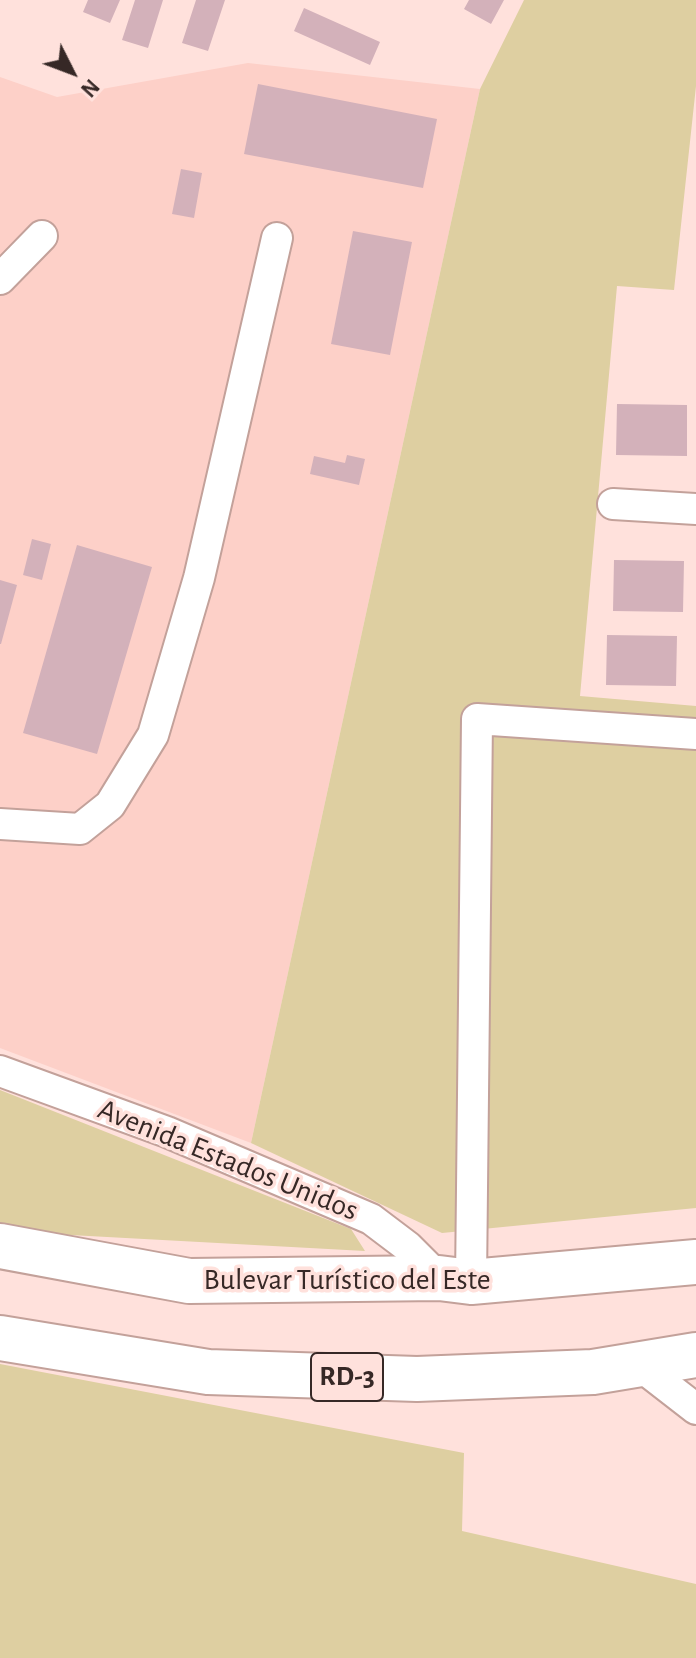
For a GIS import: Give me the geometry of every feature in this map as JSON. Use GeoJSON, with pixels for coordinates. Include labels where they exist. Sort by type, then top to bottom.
{"type":"FeatureCollection","features":[{"type":"Feature","properties":{"kind":"highway","name":"Bulevar Turístico del Este"},"geometry":{"type":"LineString","coordinates":[[0,1246],[189,1281],[455,1280],[696,1262]]}},
{"type":"Feature","properties":{"kind":"highway","name":"RD-3"},"geometry":{"type":"LineString","coordinates":[[0,1338],[208,1372],[417,1379],[593,1372],[696,1355]]}},
{"type":"Feature","properties":{"kind":"street"},"geometry":{"type":"LineString","coordinates":[[0,279],[42,236]]}},
{"type":"Feature","properties":{"kind":"street"},"geometry":{"type":"LineString","coordinates":[[0,824],[80,829],[110,805],[153,735],[199,578],[277,238]]}},
{"type":"Feature","properties":{"kind":"street"},"geometry":{"type":"LineString","coordinates":[[613,504],[696,509]]}},
{"type":"Feature","properties":{"kind":"street"},"geometry":{"type":"LineString","coordinates":[[455,1280],[477,719],[696,734]]}},
{"type":"Feature","properties":{"kind":"street","name":"Avenida Estados Unidos"},"geometry":{"type":"LineString","coordinates":[[0,1071],[167,1132],[371,1219],[455,1280]]}},
{"type":"Feature","properties":{"kind":"street"},"geometry":{"type":"LineString","coordinates":[[638,1364],[696,1409]]}},
{"type":"Feature","properties":{"kind":"shaded area"},"geometry":{"type":"Polygon","coordinates":[[[524,0],[696,0],[696,86],[674,290],[617,286],[580,696],[696,706],[696,1208],[442,1233],[251,1143],[480,89],[524,0]]]}},
{"type":"Feature","properties":{"kind":"shaded area"},"geometry":{"type":"Polygon","coordinates":[[[248,63],[480,89],[251,1143],[0,1048],[0,77],[57,97],[248,63]]]}},
{"type":"Feature","properties":{"kind":"shaded area"},"geometry":{"type":"Polygon","coordinates":[[[0,1090],[351,1229],[365,1251],[52,1234],[0,1223],[0,1090]]]}},
{"type":"Feature","properties":{"kind":"shaded area"},"geometry":{"type":"Polygon","coordinates":[[[0,1364],[464,1453],[462,1531],[696,1584],[696,1658],[0,1658],[0,1364]]]}},
{"type":"Feature","properties":{"kind":"building"},"geometry":{"type":"Polygon","coordinates":[[[88,0],[120,0],[110,23],[83,12],[88,0]]]}},
{"type":"Feature","properties":{"kind":"building"},"geometry":{"type":"Polygon","coordinates":[[[135,0],[163,0],[148,48],[122,40],[135,0]]]}},
{"type":"Feature","properties":{"kind":"building"},"geometry":{"type":"Polygon","coordinates":[[[196,0],[225,0],[208,51],[182,43],[196,0]]]}},
{"type":"Feature","properties":{"kind":"building"},"geometry":{"type":"Polygon","coordinates":[[[469,0],[504,0],[491,24],[464,9],[469,0]]]}},
{"type":"Feature","properties":{"kind":"building"},"geometry":{"type":"Polygon","coordinates":[[[304,8],[380,42],[370,65],[294,31],[304,8]]]}},
{"type":"Feature","properties":{"kind":"building"},"geometry":{"type":"Polygon","coordinates":[[[258,84],[437,119],[423,188],[244,154],[258,84]]]}},
{"type":"Feature","properties":{"kind":"building"},"geometry":{"type":"Polygon","coordinates":[[[181,169],[202,173],[194,218],[172,214],[181,169]]]}},
{"type":"Feature","properties":{"kind":"building"},"geometry":{"type":"Polygon","coordinates":[[[353,231],[412,242],[390,355],[331,344],[353,231]]]}},
{"type":"Feature","properties":{"kind":"building"},"geometry":{"type":"Polygon","coordinates":[[[617,404],[687,405],[687,456],[616,455],[617,404]]]}},
{"type":"Feature","properties":{"kind":"building"},"geometry":{"type":"Polygon","coordinates":[[[347,455],[365,459],[359,485],[310,474],[314,456],[345,463],[347,455]]]}},
{"type":"Feature","properties":{"kind":"building"},"geometry":{"type":"Polygon","coordinates":[[[32,539],[51,544],[42,580],[23,575],[32,539]]]}},
{"type":"Feature","properties":{"kind":"building"},"geometry":{"type":"Polygon","coordinates":[[[77,545],[152,567],[97,754],[23,733],[77,545]]]}},
{"type":"Feature","properties":{"kind":"building"},"geometry":{"type":"Polygon","coordinates":[[[614,560],[684,561],[683,612],[613,611],[614,560]]]}},
{"type":"Feature","properties":{"kind":"building"},"geometry":{"type":"Polygon","coordinates":[[[0,580],[17,585],[1,644],[0,644],[0,580]]]}},
{"type":"Feature","properties":{"kind":"building"},"geometry":{"type":"Polygon","coordinates":[[[607,635],[677,636],[676,686],[606,685],[607,635]]]}}]}
